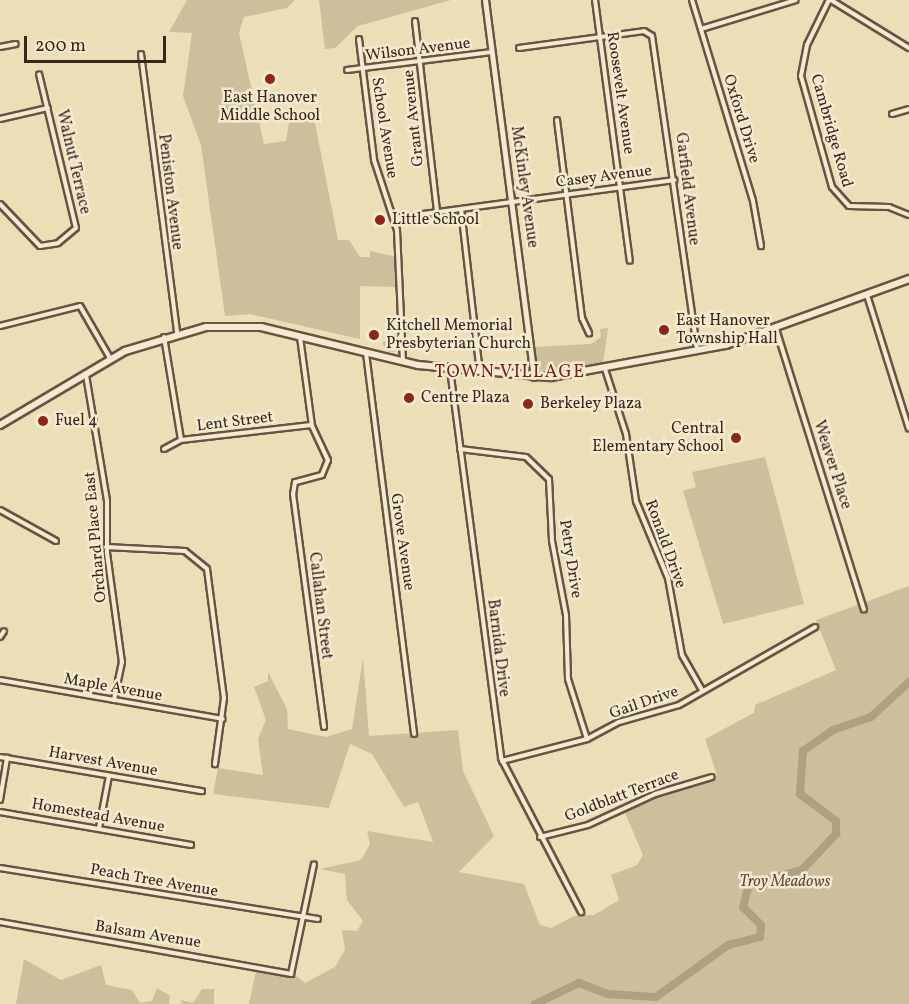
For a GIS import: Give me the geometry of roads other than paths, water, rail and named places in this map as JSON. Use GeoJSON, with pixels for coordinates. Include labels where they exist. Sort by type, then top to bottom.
{"type":"FeatureCollection","features":[{"type":"Feature","properties":{"kind":"main road"},"geometry":{"type":"LineString","coordinates":[[0,425],[85,371],[110,358],[177,333],[246,326],[300,335],[403,362],[480,373],[534,377],[605,369],[697,350],[776,329],[909,279]]}},
{"type":"Feature","properties":{"kind":"street","name":"McKinley Avenue"},"geometry":{"type":"LineString","coordinates":[[485,0],[534,377]]}},
{"type":"Feature","properties":{"kind":"street","name":"Roosevelt Avenue"},"geometry":{"type":"LineString","coordinates":[[595,0],[630,261]]}},
{"type":"Feature","properties":{"kind":"street","name":"Oxford Drive"},"geometry":{"type":"LineString","coordinates":[[692,0],[759,223],[761,246]]}},
{"type":"Feature","properties":{"kind":"street"},"geometry":{"type":"LineString","coordinates":[[701,29],[782,2],[796,0]]}},
{"type":"Feature","properties":{"kind":"street"},"geometry":{"type":"LineString","coordinates":[[830,0],[909,48]]}},
{"type":"Feature","properties":{"kind":"street","name":"Cambridge Road"},"geometry":{"type":"LineString","coordinates":[[830,0],[807,45],[801,76],[832,187],[849,206],[889,207],[909,214]]}},
{"type":"Feature","properties":{"kind":"street","name":"Grant Avenue"},"geometry":{"type":"LineString","coordinates":[[415,21],[437,213]]}},
{"type":"Feature","properties":{"kind":"street","name":"Garfield Avenue"},"geometry":{"type":"LineString","coordinates":[[600,37],[649,33],[657,48],[697,350]]}},
{"type":"Feature","properties":{"kind":"street"},"geometry":{"type":"LineString","coordinates":[[519,48],[600,37]]}},
{"type":"Feature","properties":{"kind":"street","name":"School Avenue"},"geometry":{"type":"LineString","coordinates":[[359,39],[374,160],[394,218],[403,362]]}},
{"type":"Feature","properties":{"kind":"street"},"geometry":{"type":"LineString","coordinates":[[0,47],[16,44]]}},
{"type":"Feature","properties":{"kind":"street","name":"Wilson Avenue"},"geometry":{"type":"LineString","coordinates":[[347,70],[492,52]]}},
{"type":"Feature","properties":{"kind":"street","name":"Peniston Avenue"},"geometry":{"type":"LineString","coordinates":[[141,54],[177,333]]}},
{"type":"Feature","properties":{"kind":"street","name":"Walnut Terrace"},"geometry":{"type":"LineString","coordinates":[[0,204],[37,245],[58,243],[74,232],[39,74]]}},
{"type":"Feature","properties":{"kind":"street"},"geometry":{"type":"LineString","coordinates":[[0,119],[48,108]]}},
{"type":"Feature","properties":{"kind":"street"},"geometry":{"type":"LineString","coordinates":[[892,114],[909,110]]}},
{"type":"Feature","properties":{"kind":"street"},"geometry":{"type":"LineString","coordinates":[[557,120],[582,318],[589,333]]}},
{"type":"Feature","properties":{"kind":"street","name":"Casey Avenue"},"geometry":{"type":"LineString","coordinates":[[394,218],[674,180]]}},
{"type":"Feature","properties":{"kind":"street"},"geometry":{"type":"LineString","coordinates":[[461,209],[480,373]]}},
{"type":"Feature","properties":{"kind":"street"},"geometry":{"type":"LineString","coordinates":[[867,295],[909,429]]}},
{"type":"Feature","properties":{"kind":"street"},"geometry":{"type":"LineString","coordinates":[[0,326],[80,306],[110,358]]}},
{"type":"Feature","properties":{"kind":"street","name":"Weaver Place"},"geometry":{"type":"LineString","coordinates":[[776,329],[864,609]]}},
{"type":"Feature","properties":{"kind":"street"},"geometry":{"type":"LineString","coordinates":[[300,335],[311,425]]}},
{"type":"Feature","properties":{"kind":"street"},"geometry":{"type":"LineString","coordinates":[[164,336],[181,440]]}},
{"type":"Feature","properties":{"kind":"street","name":"Grove Avenue"},"geometry":{"type":"LineString","coordinates":[[366,353],[414,734]]}},
{"type":"Feature","properties":{"kind":"street","name":"Barnida Drive"},"geometry":{"type":"LineString","coordinates":[[450,369],[502,761],[581,912]]}},
{"type":"Feature","properties":{"kind":"street","name":"Ronald Drive"},"geometry":{"type":"LineString","coordinates":[[605,369],[626,434],[636,501],[668,578],[682,656],[702,690]]}},
{"type":"Feature","properties":{"kind":"street","name":"Orchard Place East"},"geometry":{"type":"LineString","coordinates":[[85,371],[107,501],[106,547],[122,662],[114,700]]}},
{"type":"Feature","properties":{"kind":"street","name":"Lent Street"},"geometry":{"type":"LineString","coordinates":[[164,449],[181,440],[311,425]]}},
{"type":"Feature","properties":{"kind":"street","name":"Callahan Street"},"geometry":{"type":"LineString","coordinates":[[311,425],[327,467],[293,488],[324,727]]}},
{"type":"Feature","properties":{"kind":"street","name":"Petry Drive"},"geometry":{"type":"LineString","coordinates":[[460,449],[526,457],[549,478],[552,541],[566,615],[568,679],[587,739]]}},
{"type":"Feature","properties":{"kind":"street"},"geometry":{"type":"LineString","coordinates":[[0,510],[56,541]]}},
{"type":"Feature","properties":{"kind":"street"},"geometry":{"type":"LineString","coordinates":[[106,547],[185,551],[204,564],[224,698],[223,719],[215,764]]}},
{"type":"Feature","properties":{"kind":"street","name":"Gail Drive"},"geometry":{"type":"LineString","coordinates":[[502,761],[587,739],[619,722],[679,705],[815,627]]}},
{"type":"Feature","properties":{"kind":"street"},"geometry":{"type":"LineString","coordinates":[[0,637],[4,631]]}},
{"type":"Feature","properties":{"kind":"street","name":"Maple Avenue"},"geometry":{"type":"LineString","coordinates":[[0,680],[223,719]]}},
{"type":"Feature","properties":{"kind":"street","name":"Harvest Avenue"},"geometry":{"type":"LineString","coordinates":[[0,757],[202,791]]}},
{"type":"Feature","properties":{"kind":"street"},"geometry":{"type":"LineString","coordinates":[[0,800],[7,758]]}},
{"type":"Feature","properties":{"kind":"street"},"geometry":{"type":"LineString","coordinates":[[99,828],[109,776]]}},
{"type":"Feature","properties":{"kind":"street","name":"Goldblatt Terrace"},"geometry":{"type":"LineString","coordinates":[[540,837],[588,825],[655,794],[712,777]]}},
{"type":"Feature","properties":{"kind":"street","name":"Homestead Avenue"},"geometry":{"type":"LineString","coordinates":[[0,812],[191,844]]}},
{"type":"Feature","properties":{"kind":"street"},"geometry":{"type":"LineString","coordinates":[[304,918],[314,864]]}},
{"type":"Feature","properties":{"kind":"street","name":"Peach Tree Avenue"},"geometry":{"type":"LineString","coordinates":[[0,868],[318,919]]}},
{"type":"Feature","properties":{"kind":"street","name":"Balsam Avenue"},"geometry":{"type":"LineString","coordinates":[[0,922],[291,973],[304,918]]}},
{"type":"Feature","properties":{"kind":"waterway"},"geometry":{"type":"LineString","coordinates":[[535,1004],[579,983],[607,994],[656,997],[728,945],[760,937],[761,925],[743,907],[749,884],[802,870],[836,834],[836,821],[800,794],[803,751],[833,730],[871,717],[909,682]]}},
{"type":"Feature","properties":{"kind":"place","name":"East Hanover Middle School"},"geometry":{"type":"Point","coordinates":[270,79]}},
{"type":"Feature","properties":{"kind":"place","name":"Little School"},"geometry":{"type":"Point","coordinates":[380,220]}},
{"type":"Feature","properties":{"kind":"place","name":"East Hanover Township Hall"},"geometry":{"type":"Point","coordinates":[664,330]}},
{"type":"Feature","properties":{"kind":"place","name":"Kitchell Memorial Presbyterian Church"},"geometry":{"type":"Point","coordinates":[374,335]}},
{"type":"Feature","properties":{"kind":"place","name":"Centre Plaza"},"geometry":{"type":"Point","coordinates":[409,398]}},
{"type":"Feature","properties":{"kind":"place","name":"Berkeley Plaza"},"geometry":{"type":"Point","coordinates":[528,404]}},
{"type":"Feature","properties":{"kind":"place","name":"Fuel 4"},"geometry":{"type":"Point","coordinates":[43,421]}},
{"type":"Feature","properties":{"kind":"place","name":"Central Elementary School"},"geometry":{"type":"Point","coordinates":[736,438]}},
{"type":"Feature","properties":{"kind":"district","name":"TOWN VILLAGE"},"geometry":{"type":"Point","coordinates":[510,373]}},
{"type":"Feature","properties":{"kind":"park label","name":"Troy Meadows"},"geometry":{"type":"Point","coordinates":[785,882]}}]}
